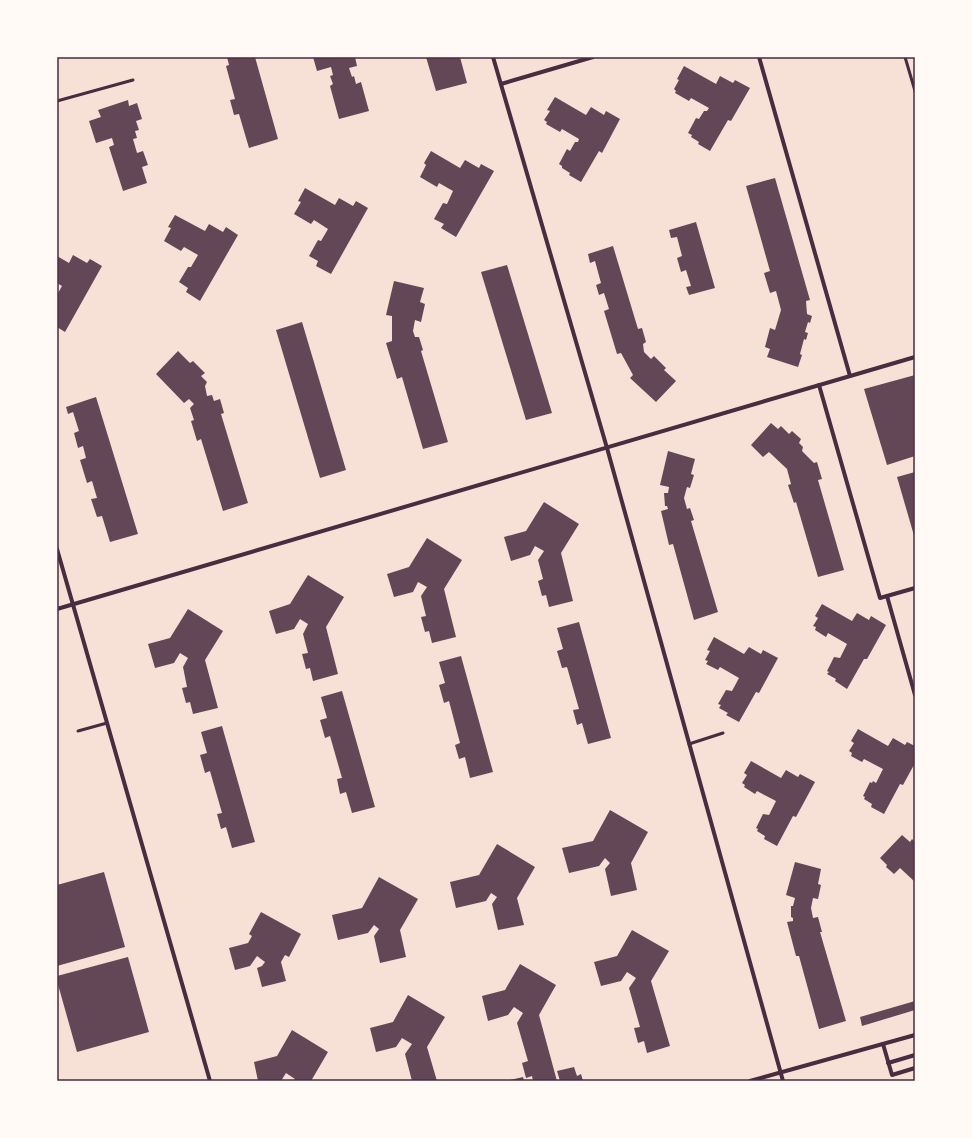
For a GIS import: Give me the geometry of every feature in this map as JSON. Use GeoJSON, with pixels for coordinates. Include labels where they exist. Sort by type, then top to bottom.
{"type":"FeatureCollection","features":[{"type":"Feature","properties":{"kind":"street"},"geometry":{"type":"LineString","coordinates":[[493,57],[607,448],[783,1081]]}},
{"type":"Feature","properties":{"kind":"street"},"geometry":{"type":"LineString","coordinates":[[501,84],[593,57]]}},
{"type":"Feature","properties":{"kind":"street"},"geometry":{"type":"LineString","coordinates":[[759,57],[850,376]]}},
{"type":"Feature","properties":{"kind":"street"},"geometry":{"type":"LineString","coordinates":[[57,609],[915,357]]}},
{"type":"Feature","properties":{"kind":"street"},"geometry":{"type":"LineString","coordinates":[[819,385],[880,598],[915,588]]}},
{"type":"Feature","properties":{"kind":"street"},"geometry":{"type":"LineString","coordinates":[[57,549],[210,1081]]}},
{"type":"Feature","properties":{"kind":"street"},"geometry":{"type":"LineString","coordinates":[[887,596],[915,695]]}},
{"type":"Feature","properties":{"kind":"street"},"geometry":{"type":"LineString","coordinates":[[750,1081],[915,1035]]}},
{"type":"Feature","properties":{"kind":"street"},"geometry":{"type":"LineString","coordinates":[[883,1044],[892,1075],[915,1068]]}},
{"type":"Feature","properties":{"kind":"street"},"geometry":{"type":"LineString","coordinates":[[888,1063],[915,1055]]}},
{"type":"Feature","properties":{"kind":"lane"},"geometry":{"type":"LineString","coordinates":[[906,57],[915,91]]}},
{"type":"Feature","properties":{"kind":"lane"},"geometry":{"type":"LineString","coordinates":[[57,101],[134,80]]}},
{"type":"Feature","properties":{"kind":"lane"},"geometry":{"type":"LineString","coordinates":[[78,731],[107,723]]}},
{"type":"Feature","properties":{"kind":"lane"},"geometry":{"type":"LineString","coordinates":[[689,744],[724,733]]}},
{"type":"Feature","properties":{"kind":"building"},"geometry":{"type":"Polygon","coordinates":[[[227,57],[255,57],[278,139],[249,148],[239,114],[234,115],[230,100],[235,99],[226,66],[229,65],[227,57]]]}},
{"type":"Feature","properties":{"kind":"building"},"geometry":{"type":"Polygon","coordinates":[[[313,57],[355,57],[357,66],[349,68],[352,77],[354,76],[356,84],[361,82],[369,111],[339,119],[330,86],[333,84],[330,76],[333,75],[331,67],[317,71],[313,57]]]}},
{"type":"Feature","properties":{"kind":"building"},"geometry":{"type":"Polygon","coordinates":[[[426,57],[460,57],[467,83],[436,91],[426,57]]]}},
{"type":"Feature","properties":{"kind":"building"},"geometry":{"type":"Polygon","coordinates":[[[684,66],[716,84],[720,76],[733,83],[735,80],[750,88],[731,121],[728,120],[710,151],[698,144],[699,142],[688,133],[696,118],[699,119],[704,111],[707,111],[709,108],[691,98],[689,101],[675,93],[676,91],[674,89],[679,80],[677,79],[684,66]]]}},
{"type":"Feature","properties":{"kind":"building"},"geometry":{"type":"Polygon","coordinates":[[[555,97],[586,115],[591,107],[604,115],[606,111],[620,119],[602,153],[599,151],[581,182],[569,175],[570,173],[559,164],[567,149],[570,151],[575,142],[578,142],[579,139],[562,129],[560,132],[546,124],[547,122],[544,120],[550,111],[547,110],[555,97]]]}},
{"type":"Feature","properties":{"kind":"building"},"geometry":{"type":"Polygon","coordinates":[[[128,100],[129,106],[137,103],[142,119],[136,121],[139,130],[135,131],[137,138],[133,139],[137,153],[143,151],[148,165],[142,167],[147,183],[123,191],[109,147],[114,145],[112,138],[96,143],[89,121],[101,117],[98,110],[128,100]]]}},
{"type":"Feature","properties":{"kind":"building"},"geometry":{"type":"Polygon","coordinates":[[[431,151],[460,168],[465,160],[479,168],[481,164],[494,171],[456,237],[441,228],[444,224],[434,219],[443,203],[447,204],[453,191],[439,183],[437,187],[420,177],[426,165],[424,163],[431,151]]]}},
{"type":"Feature","properties":{"kind":"building"},"geometry":{"type":"Polygon","coordinates":[[[775,178],[810,300],[806,301],[807,314],[812,316],[810,323],[808,322],[805,332],[808,333],[806,340],[804,339],[800,354],[802,355],[798,367],[767,357],[770,349],[765,347],[770,328],[775,330],[781,310],[776,291],[770,293],[764,273],[770,271],[746,186],[775,178]]]}},
{"type":"Feature","properties":{"kind":"building"},"geometry":{"type":"Polygon","coordinates":[[[305,188],[335,205],[339,198],[353,206],[356,201],[368,208],[331,274],[316,266],[318,261],[309,256],[318,240],[321,241],[328,229],[314,220],[311,224],[294,214],[301,202],[298,201],[305,188]]]}},
{"type":"Feature","properties":{"kind":"building"},"geometry":{"type":"Polygon","coordinates":[[[175,215],[205,231],[209,224],[223,232],[226,227],[238,235],[200,301],[186,292],[188,288],[179,282],[188,267],[191,267],[198,255],[184,247],[181,251],[164,241],[171,228],[168,227],[175,215]]]}},
{"type":"Feature","properties":{"kind":"building"},"geometry":{"type":"Polygon","coordinates":[[[696,222],[715,288],[689,295],[686,287],[691,286],[686,270],[681,272],[677,258],[682,256],[677,237],[671,238],[669,230],[696,222]]]}},
{"type":"Feature","properties":{"kind":"building"},"geometry":{"type":"Polygon","coordinates":[[[613,246],[638,329],[642,328],[646,342],[643,344],[644,352],[651,359],[654,356],[666,368],[664,370],[676,381],[656,402],[630,378],[633,375],[621,353],[617,354],[604,311],[609,309],[604,293],[599,295],[596,285],[601,283],[595,261],[590,263],[588,254],[613,246]]]}},
{"type":"Feature","properties":{"kind":"building"},"geometry":{"type":"Polygon","coordinates":[[[73,255],[87,263],[90,259],[102,266],[65,332],[57,327],[57,295],[62,286],[57,283],[57,256],[69,263],[73,255]]]}},
{"type":"Feature","properties":{"kind":"building"},"geometry":{"type":"Polygon","coordinates":[[[507,265],[552,413],[526,420],[481,272],[507,265]]]}},
{"type":"Feature","properties":{"kind":"building"},"geometry":{"type":"Polygon","coordinates":[[[394,281],[424,288],[420,302],[425,304],[421,322],[415,320],[413,331],[415,337],[419,337],[423,350],[421,351],[448,442],[423,449],[402,377],[397,379],[386,343],[392,341],[392,316],[386,315],[394,281]]]}},
{"type":"Feature","properties":{"kind":"building"},"geometry":{"type":"Polygon","coordinates":[[[302,322],[346,470],[320,478],[276,330],[302,322]]]}},
{"type":"Feature","properties":{"kind":"building"},"geometry":{"type":"Polygon","coordinates":[[[178,351],[190,363],[193,361],[205,373],[201,376],[207,382],[205,386],[207,396],[212,395],[214,401],[220,399],[224,413],[221,414],[248,503],[223,511],[201,439],[197,441],[191,421],[194,420],[190,408],[194,404],[189,399],[184,403],[156,374],[178,351]]]}},
{"type":"Feature","properties":{"kind":"building"},"geometry":{"type":"Polygon","coordinates":[[[915,375],[915,456],[887,465],[864,389],[915,375]]]}},
{"type":"Feature","properties":{"kind":"building"},"geometry":{"type":"Polygon","coordinates":[[[96,397],[138,534],[110,542],[102,516],[97,517],[91,499],[97,498],[92,481],[87,483],[80,460],[86,458],[83,446],[78,448],[74,433],[79,431],[73,412],[68,414],[66,407],[96,397]]]}},
{"type":"Feature","properties":{"kind":"building"},"geometry":{"type":"Polygon","coordinates":[[[771,423],[778,429],[781,426],[789,434],[792,431],[801,439],[799,443],[803,447],[802,451],[814,463],[817,462],[822,479],[818,480],[844,570],[818,577],[796,502],[794,503],[788,485],[791,484],[787,469],[769,452],[763,457],[751,445],[771,423]]]}},
{"type":"Feature","properties":{"kind":"building"},"geometry":{"type":"Polygon","coordinates":[[[668,451],[695,459],[691,474],[694,475],[690,488],[687,487],[684,498],[687,509],[690,508],[694,520],[691,521],[718,612],[694,620],[673,544],[669,545],[661,511],[668,509],[667,506],[665,506],[664,493],[668,493],[669,487],[660,485],[668,451]]]}},
{"type":"Feature","properties":{"kind":"building"},"geometry":{"type":"Polygon","coordinates":[[[915,472],[915,539],[897,477],[915,472]]]}},
{"type":"Feature","properties":{"kind":"building"},"geometry":{"type":"Polygon","coordinates":[[[544,502],[579,524],[561,553],[573,601],[549,607],[546,595],[542,596],[538,581],[543,579],[538,560],[544,551],[535,546],[530,555],[511,561],[504,537],[526,531],[544,502]]]}},
{"type":"Feature","properties":{"kind":"building"},"geometry":{"type":"Polygon","coordinates":[[[427,538],[462,560],[444,589],[456,637],[432,643],[429,631],[425,632],[421,617],[426,616],[421,596],[427,587],[418,582],[413,592],[394,597],[387,574],[409,567],[427,538]]]}},
{"type":"Feature","properties":{"kind":"building"},"geometry":{"type":"Polygon","coordinates":[[[308,575],[344,597],[326,627],[338,674],[313,681],[310,668],[306,669],[302,654],[308,653],[303,634],[308,624],[300,619],[294,629],[276,634],[269,611],[290,604],[308,575]]]}},
{"type":"Feature","properties":{"kind":"building"},"geometry":{"type":"Polygon","coordinates":[[[822,604],[852,621],[857,613],[869,620],[871,616],[886,625],[867,659],[864,659],[847,689],[835,681],[836,679],[827,674],[834,657],[840,658],[847,644],[828,633],[826,637],[815,630],[816,627],[813,626],[818,618],[815,616],[822,604]]]}},
{"type":"Feature","properties":{"kind":"building"},"geometry":{"type":"Polygon","coordinates":[[[188,609],[223,631],[205,660],[218,708],[193,714],[190,702],[186,703],[182,688],[187,687],[183,667],[188,658],[180,653],[174,663],[155,668],[148,644],[170,638],[188,609]]]}},
{"type":"Feature","properties":{"kind":"building"},"geometry":{"type":"Polygon","coordinates":[[[579,622],[611,738],[588,744],[582,723],[577,725],[573,710],[579,709],[567,667],[562,668],[557,651],[563,649],[557,628],[579,622]]]}},
{"type":"Feature","properties":{"kind":"building"},"geometry":{"type":"Polygon","coordinates":[[[714,637],[744,654],[749,647],[761,654],[763,650],[778,658],[759,693],[756,692],[739,722],[726,715],[728,713],[719,708],[721,705],[718,704],[726,690],[732,691],[739,678],[720,667],[718,670],[706,664],[708,661],[705,660],[710,651],[707,650],[714,637]]]}},
{"type":"Feature","properties":{"kind":"building"},"geometry":{"type":"Polygon","coordinates":[[[461,656],[493,772],[470,778],[465,757],[459,759],[455,745],[460,743],[449,701],[444,703],[439,685],[445,683],[439,662],[461,656]]]}},
{"type":"Feature","properties":{"kind":"building"},"geometry":{"type":"Polygon","coordinates":[[[342,691],[375,807],[352,813],[346,792],[340,794],[337,779],[342,778],[330,736],[325,738],[320,720],[327,718],[321,697],[342,691]]]}},
{"type":"Feature","properties":{"kind":"building"},"geometry":{"type":"Polygon","coordinates":[[[222,726],[255,842],[232,848],[226,827],[221,829],[217,814],[222,813],[210,771],[205,773],[200,755],[207,753],[201,732],[222,726]]]}},
{"type":"Feature","properties":{"kind":"building"},"geometry":{"type":"Polygon","coordinates":[[[858,729],[888,746],[893,738],[905,745],[907,742],[915,746],[915,763],[903,785],[900,784],[884,814],[871,807],[872,804],[864,799],[865,797],[863,796],[870,782],[872,783],[873,781],[876,783],[883,769],[864,759],[862,762],[851,756],[852,753],[849,751],[854,743],[851,741],[858,729]]]}},
{"type":"Feature","properties":{"kind":"building"},"geometry":{"type":"Polygon","coordinates":[[[751,761],[781,778],[786,770],[798,777],[800,774],[815,782],[796,817],[793,816],[777,846],[764,839],[765,836],[757,831],[758,829],[756,828],[763,814],[769,815],[776,801],[757,791],[755,794],[744,787],[745,785],[742,783],[747,775],[744,773],[751,761]]]}},
{"type":"Feature","properties":{"kind":"building"},"geometry":{"type":"Polygon","coordinates":[[[610,810],[648,832],[631,863],[637,890],[611,896],[605,869],[610,863],[605,858],[599,866],[569,873],[562,848],[593,841],[610,810]]]}},
{"type":"Feature","properties":{"kind":"building"},"geometry":{"type":"Polygon","coordinates":[[[902,835],[910,842],[912,839],[915,842],[915,882],[900,868],[894,874],[886,867],[887,865],[880,858],[902,835]]]}},
{"type":"Feature","properties":{"kind":"building"},"geometry":{"type":"Polygon","coordinates":[[[497,844],[535,867],[517,898],[524,925],[498,930],[492,904],[497,897],[491,893],[486,901],[456,908],[450,882],[479,875],[497,844]]]}},
{"type":"Feature","properties":{"kind":"building"},"geometry":{"type":"Polygon","coordinates":[[[795,862],[821,869],[818,884],[821,885],[818,899],[813,898],[811,908],[813,918],[818,917],[822,932],[820,932],[846,1021],[819,1029],[799,956],[796,956],[787,922],[793,921],[793,918],[791,917],[791,906],[793,906],[795,898],[786,895],[795,862]]]}},
{"type":"Feature","properties":{"kind":"building"},"geometry":{"type":"Polygon","coordinates":[[[104,872],[125,947],[57,966],[57,885],[104,872]]]}},
{"type":"Feature","properties":{"kind":"building"},"geometry":{"type":"Polygon","coordinates":[[[379,877],[418,899],[400,930],[406,957],[380,963],[374,936],[379,929],[374,925],[368,933],[338,940],[332,915],[362,908],[379,877]]]}},
{"type":"Feature","properties":{"kind":"building"},"geometry":{"type":"Polygon","coordinates":[[[261,912],[301,934],[289,957],[285,955],[281,962],[286,981],[262,987],[257,968],[262,966],[265,962],[257,956],[250,966],[235,970],[229,948],[248,943],[252,936],[249,934],[261,912]]]}},
{"type":"Feature","properties":{"kind":"building"},"geometry":{"type":"Polygon","coordinates":[[[632,930],[669,951],[651,981],[670,1046],[647,1053],[644,1041],[638,1043],[634,1028],[640,1027],[629,988],[636,978],[627,972],[621,981],[601,986],[594,962],[617,956],[632,930]]]}},
{"type":"Feature","properties":{"kind":"building"},"geometry":{"type":"Polygon","coordinates":[[[128,957],[149,1032],[77,1052],[57,981],[57,976],[128,957]]]}},
{"type":"Feature","properties":{"kind":"building"},"geometry":{"type":"Polygon","coordinates":[[[520,964],[556,985],[539,1015],[557,1081],[533,1081],[532,1076],[526,1078],[522,1063],[528,1061],[517,1023],[523,1013],[514,1007],[508,1015],[488,1021],[482,996],[505,990],[520,964]]]}},
{"type":"Feature","properties":{"kind":"building"},"geometry":{"type":"Polygon","coordinates":[[[408,995],[445,1017],[427,1047],[437,1081],[412,1081],[405,1054],[412,1044],[402,1038],[396,1047],[376,1052],[370,1028],[393,1022],[408,995]]]}},
{"type":"Feature","properties":{"kind":"building"},"geometry":{"type":"Polygon","coordinates":[[[915,1001],[915,1010],[862,1026],[860,1017],[915,1001]]]}},
{"type":"Feature","properties":{"kind":"building"},"geometry":{"type":"Polygon","coordinates":[[[292,1030],[328,1052],[311,1081],[294,1081],[295,1079],[286,1073],[281,1081],[258,1081],[254,1062],[277,1056],[292,1030]]]}},
{"type":"Feature","properties":{"kind":"building"},"geometry":{"type":"Polygon","coordinates":[[[574,1067],[577,1076],[581,1074],[583,1081],[560,1081],[557,1071],[574,1067]]]}},
{"type":"Feature","properties":{"kind":"building"},"geometry":{"type":"Polygon","coordinates":[[[523,1077],[524,1081],[510,1081],[510,1080],[523,1077]]]}}]}
